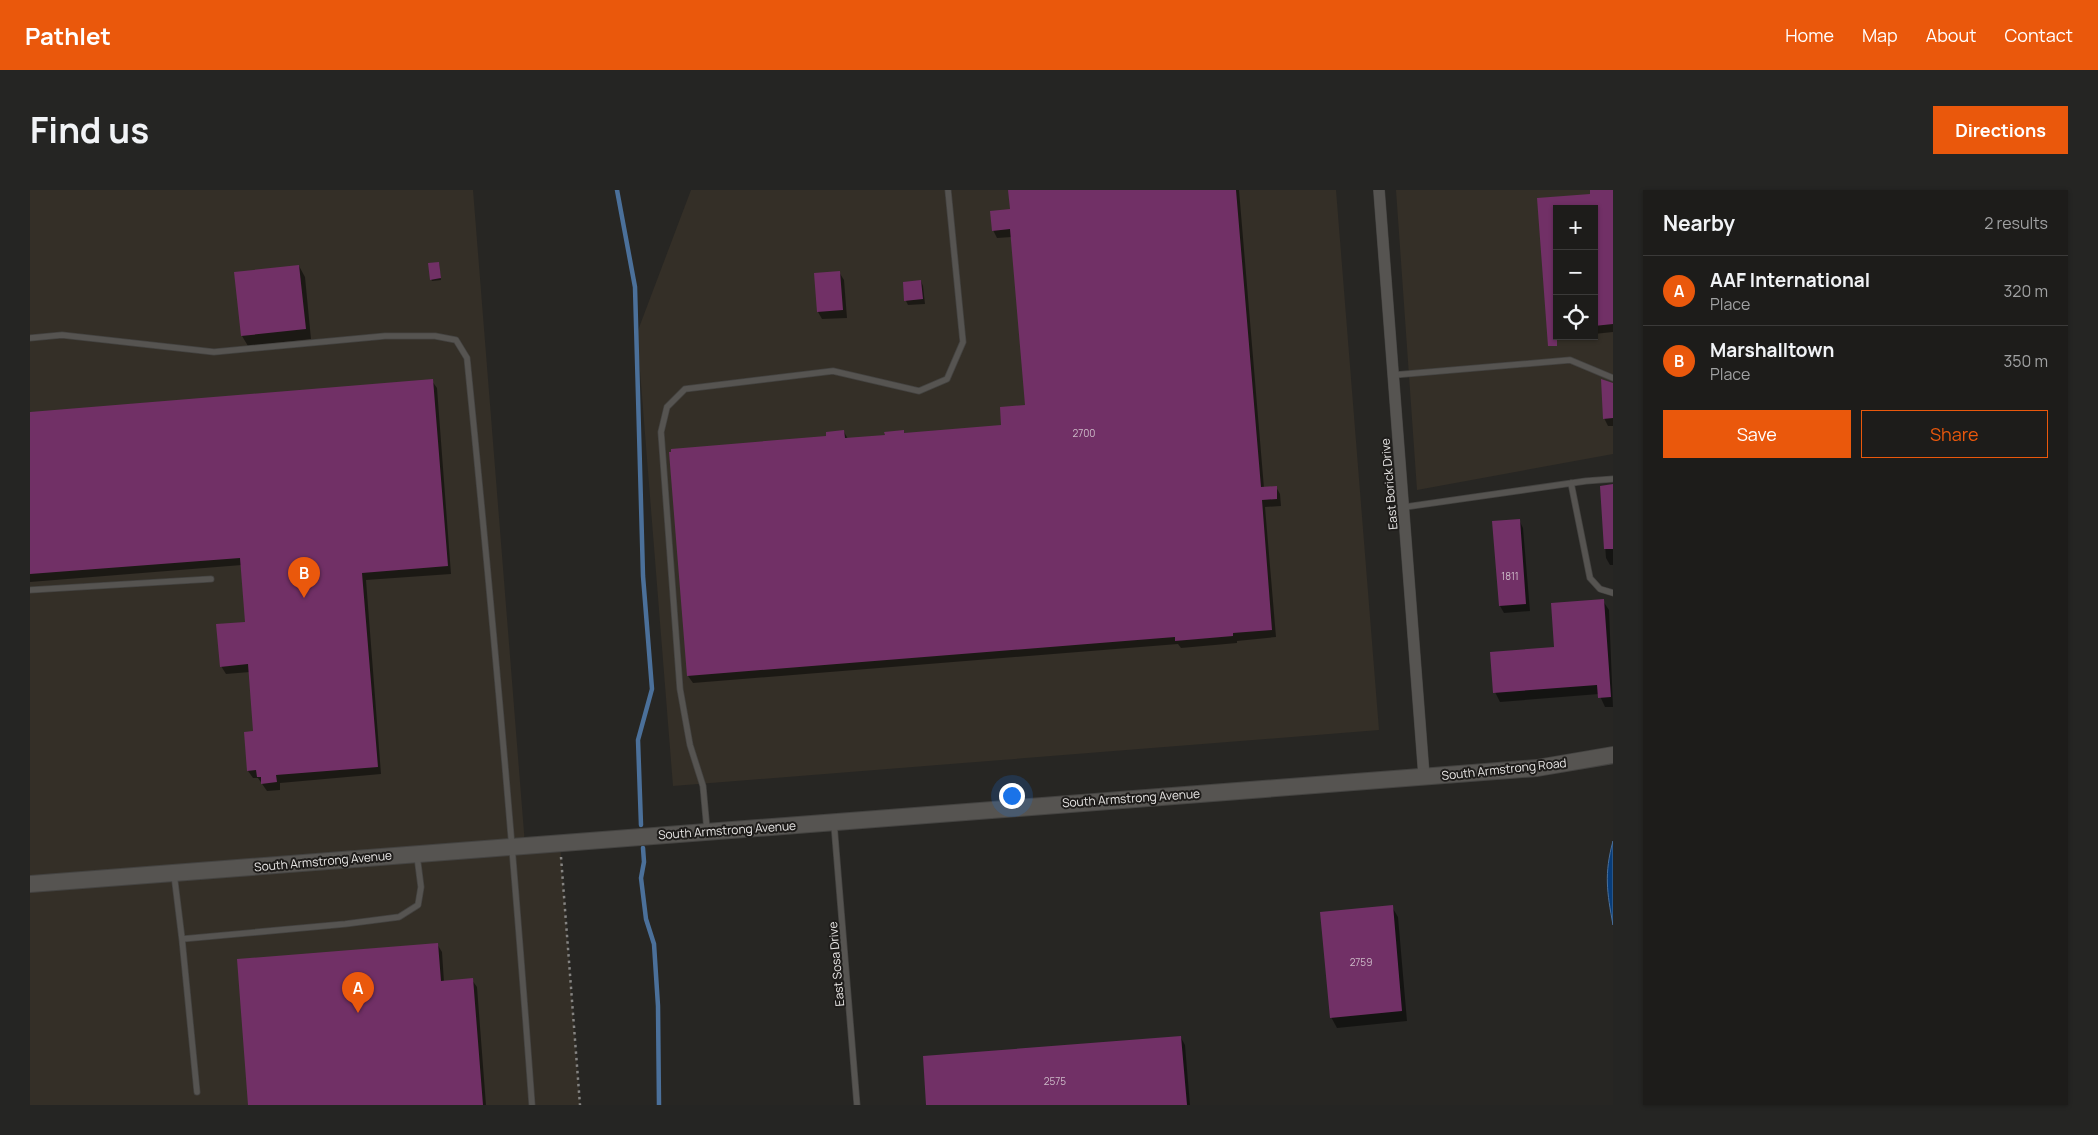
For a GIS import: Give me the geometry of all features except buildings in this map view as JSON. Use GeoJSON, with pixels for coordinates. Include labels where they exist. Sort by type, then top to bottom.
{"type":"FeatureCollection","features":[{"type":"Feature","properties":{"kind":"street","name":"East Borick Drive"},"geometry":{"type":"LineString","coordinates":[[1379,190],[1405,507],[1424,776]]}},
{"type":"Feature","properties":{"kind":"street","name":"South Armstrong Road"},"geometry":{"type":"LineString","coordinates":[[1424,776],[1537,768],[1613,755]]}},
{"type":"Feature","properties":{"kind":"street","name":"South Armstrong Avenue"},"geometry":{"type":"LineString","coordinates":[[30,884],[1424,776]]}},
{"type":"Feature","properties":{"kind":"lane"},"geometry":{"type":"LineString","coordinates":[[708,832],[703,786],[690,745],[680,689],[661,432],[667,407],[685,389],[834,371],[919,391],[947,378],[963,342],[948,190]]}},
{"type":"Feature","properties":{"kind":"lane"},"geometry":{"type":"LineString","coordinates":[[30,338],[62,335],[214,352],[385,336],[435,336],[456,340],[467,358],[512,846],[532,1105]]}},
{"type":"Feature","properties":{"kind":"lane"},"geometry":{"type":"LineString","coordinates":[[1394,374],[1570,360],[1613,378]]}},
{"type":"Feature","properties":{"kind":"lane"},"geometry":{"type":"LineString","coordinates":[[1405,507],[1571,483],[1613,479]]}},
{"type":"Feature","properties":{"kind":"lane"},"geometry":{"type":"LineString","coordinates":[[1571,483],[1590,578],[1600,589],[1613,593]]}},
{"type":"Feature","properties":{"kind":"lane"},"geometry":{"type":"LineString","coordinates":[[30,590],[211,579]]}},
{"type":"Feature","properties":{"kind":"lane","name":"East Sosa Drive"},"geometry":{"type":"LineString","coordinates":[[833,822],[857,1105]]}},
{"type":"Feature","properties":{"kind":"lane"},"geometry":{"type":"LineString","coordinates":[[182,939],[345,924],[399,917],[418,905],[421,887],[416,854]]}},
{"type":"Feature","properties":{"kind":"lane"},"geometry":{"type":"LineString","coordinates":[[174,873],[197,1092]]}},
{"type":"Feature","properties":{"kind":"path"},"geometry":{"type":"LineString","coordinates":[[560,843],[580,1105]]}},
{"type":"Feature","properties":{"kind":"shaded area"},"geometry":{"type":"Polygon","coordinates":[[[30,190],[473,190],[525,845],[560,843],[580,1105],[30,1105],[30,190]]]}},
{"type":"Feature","properties":{"kind":"shaded area"},"geometry":{"type":"Polygon","coordinates":[[[691,190],[1336,190],[1379,730],[673,786],[637,333],[691,190]]]}},
{"type":"Feature","properties":{"kind":"shaded area"},"geometry":{"type":"Polygon","coordinates":[[[1396,190],[1613,190],[1613,454],[1417,490],[1396,190]]]}},
{"type":"Feature","properties":{"kind":"water"},"geometry":{"type":"Polygon","coordinates":[[[1613,841],[1613,925],[1607,873],[1613,841]]]}},
{"type":"Feature","properties":{"kind":"waterway"},"geometry":{"type":"LineString","coordinates":[[617,190],[635,287],[643,576],[652,689],[638,740],[641,825]]}},
{"type":"Feature","properties":{"kind":"waterway"},"geometry":{"type":"LineString","coordinates":[[643,848],[644,862],[641,878],[646,919],[654,944],[658,1006],[659,1105]]}},
{"type":"Feature","properties":{"kind":"place","name":"Marshalltown"},"geometry":{"type":"Point","coordinates":[304,598]}},
{"type":"Feature","properties":{"kind":"place","name":"AAF International"},"geometry":{"type":"Point","coordinates":[358,1013]}}]}
